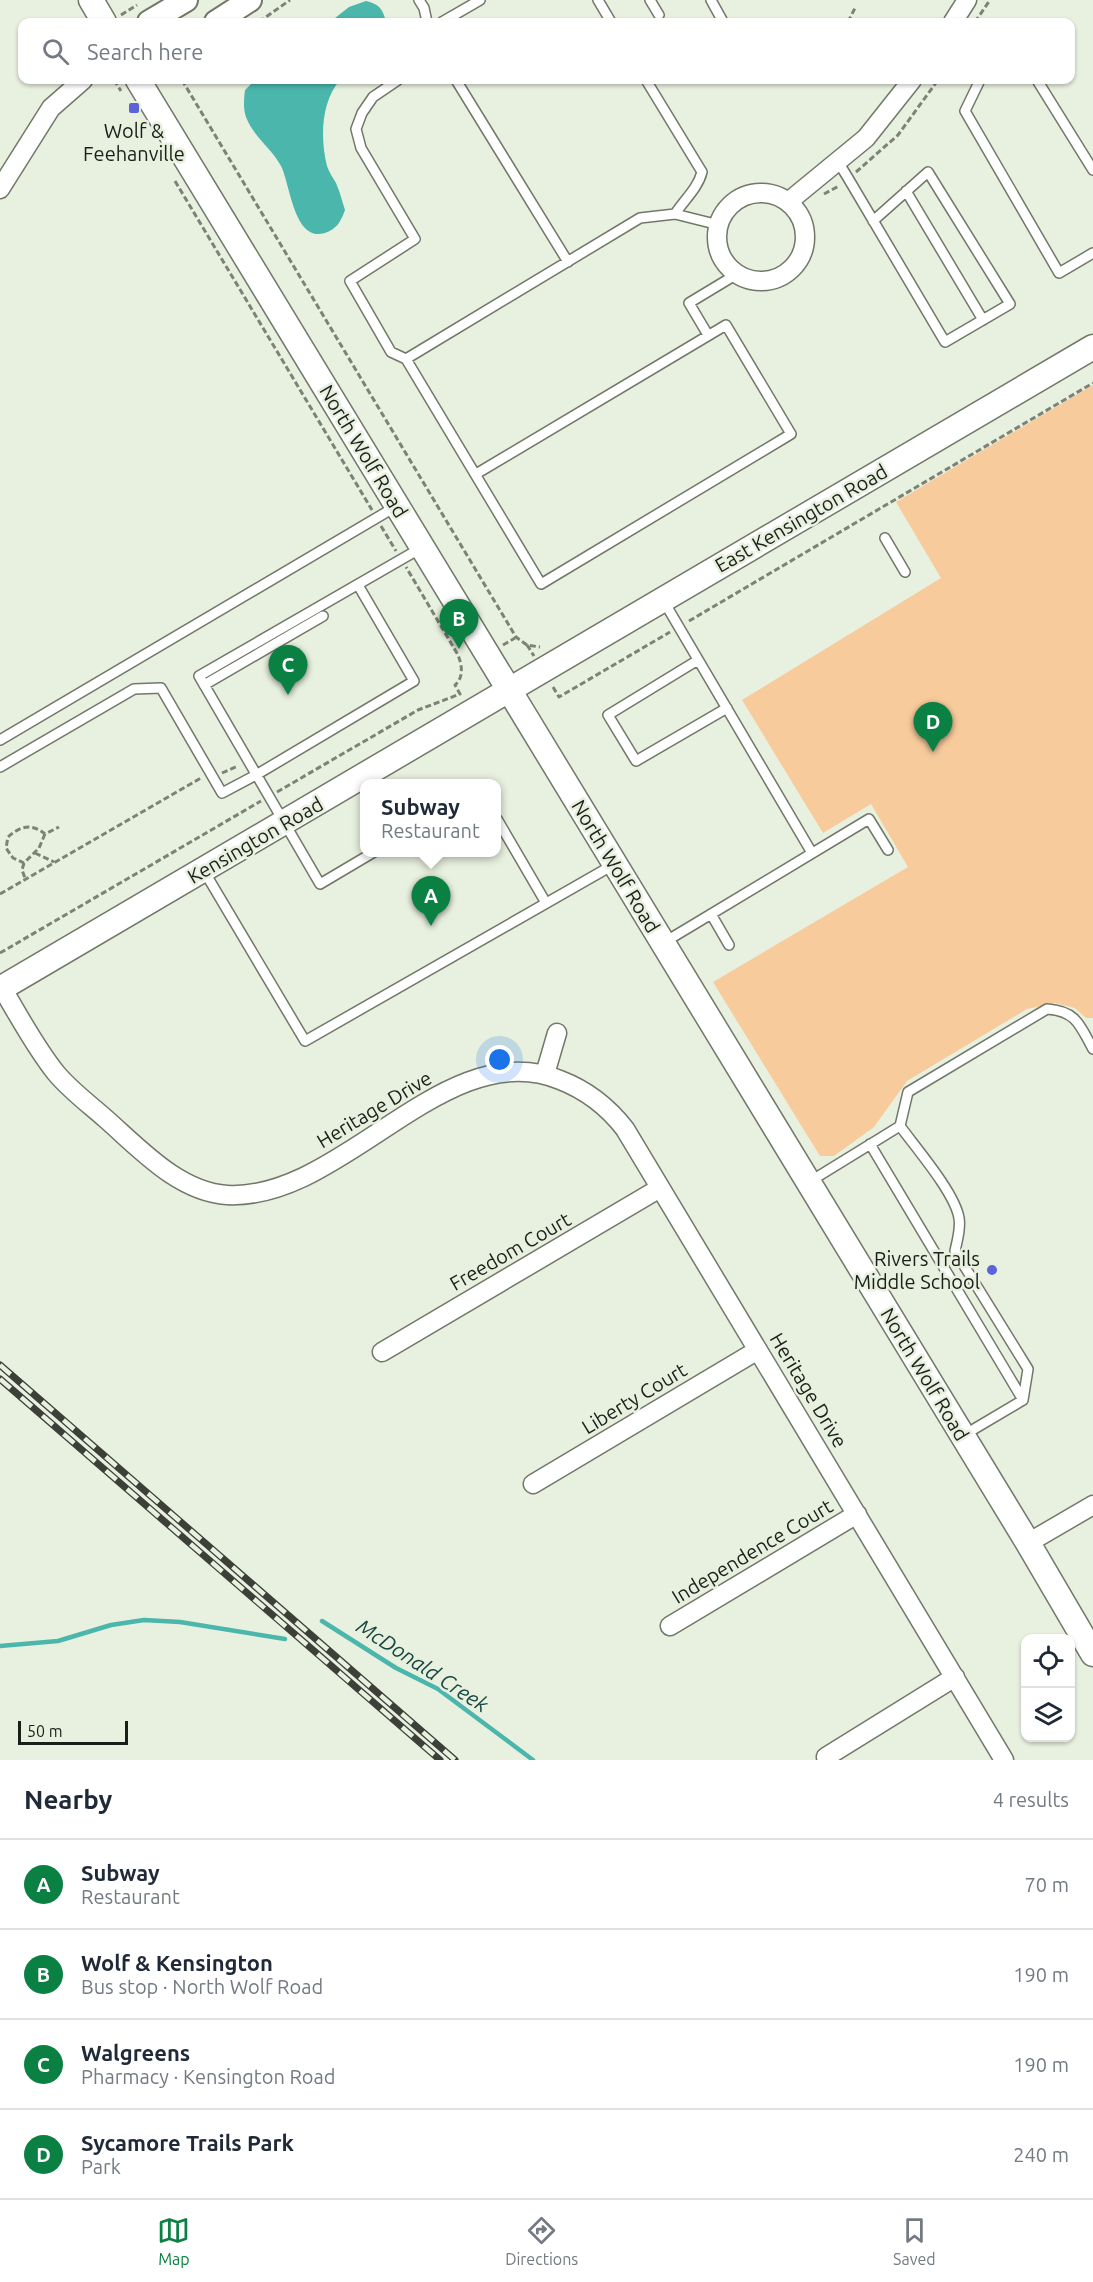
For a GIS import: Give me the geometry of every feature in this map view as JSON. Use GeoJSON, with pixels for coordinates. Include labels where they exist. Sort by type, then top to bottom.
{"type":"FeatureCollection","features":[{"type":"Feature","properties":{"kind":"main road"},"geometry":{"type":"LineString","coordinates":[[91,0],[102,18]]}},
{"type":"Feature","properties":{"kind":"main road","name":"North Wolf Road"},"geometry":{"type":"LineString","coordinates":[[129,85],[423,547],[1028,1543],[1093,1654]]}},
{"type":"Feature","properties":{"kind":"main road","name":"East Kensington Road"},"geometry":{"type":"LineString","coordinates":[[510,691],[1093,347]]}},
{"type":"Feature","properties":{"kind":"main road","name":"Kensington Road"},"geometry":{"type":"LineString","coordinates":[[1,987],[510,691]]}},
{"type":"Feature","properties":{"kind":"street"},"geometry":{"type":"LineString","coordinates":[[143,14],[186,0]]}},
{"type":"Feature","properties":{"kind":"street"},"geometry":{"type":"LineString","coordinates":[[222,18],[250,0]]}},
{"type":"Feature","properties":{"kind":"street"},"geometry":{"type":"LineString","coordinates":[[956,18],[967,0]]}},
{"type":"Feature","properties":{"kind":"street"},"geometry":{"type":"LineString","coordinates":[[0,188],[51,108],[78,84]]}},
{"type":"Feature","properties":{"kind":"street"},"geometry":{"type":"LineString","coordinates":[[788,202],[866,138],[909,84]]}},
{"type":"Feature","properties":{"kind":"street"},"geometry":{"type":"LineString","coordinates":[[762,193],[788,202],[797,211],[804,225],[805,240],[802,255],[793,268],[781,277],[766,281],[751,280],[737,274],[727,265],[720,253],[717,239],[719,225],[730,207],[748,195],[762,193]]}},
{"type":"Feature","properties":{"kind":"street","name":"Heritage Drive"},"geometry":{"type":"LineString","coordinates":[[1,987],[45,1059],[74,1091],[156,1163],[174,1175],[209,1191],[227,1195],[266,1191],[298,1179],[466,1082],[506,1072],[525,1071],[545,1074],[573,1085],[614,1115],[625,1129],[1004,1760]]}},
{"type":"Feature","properties":{"kind":"street"},"geometry":{"type":"LineString","coordinates":[[545,1074],[557,1033]]}},
{"type":"Feature","properties":{"kind":"street","name":"Freedom Court"},"geometry":{"type":"LineString","coordinates":[[382,1352],[660,1188]]}},
{"type":"Feature","properties":{"kind":"street"},"geometry":{"type":"LineString","coordinates":[[226,1213],[227,1195]]}},
{"type":"Feature","properties":{"kind":"street","name":"Liberty Court"},"geometry":{"type":"LineString","coordinates":[[533,1484],[758,1350]]}},
{"type":"Feature","properties":{"kind":"street"},"geometry":{"type":"LineString","coordinates":[[1028,1543],[1093,1505]]}},
{"type":"Feature","properties":{"kind":"street","name":"Independence Court"},"geometry":{"type":"LineString","coordinates":[[670,1626],[856,1514]]}},
{"type":"Feature","properties":{"kind":"street"},"geometry":{"type":"LineString","coordinates":[[826,1757],[955,1677]]}},
{"type":"Feature","properties":{"kind":"lane"},"geometry":{"type":"LineString","coordinates":[[419,0],[426,18]]}},
{"type":"Feature","properties":{"kind":"lane"},"geometry":{"type":"LineString","coordinates":[[458,0],[464,10]]}},
{"type":"Feature","properties":{"kind":"lane"},"geometry":{"type":"LineString","coordinates":[[449,18],[480,0]]}},
{"type":"Feature","properties":{"kind":"lane"},"geometry":{"type":"LineString","coordinates":[[598,0],[609,18]]}},
{"type":"Feature","properties":{"kind":"lane"},"geometry":{"type":"LineString","coordinates":[[650,0],[659,15]]}},
{"type":"Feature","properties":{"kind":"lane"},"geometry":{"type":"LineString","coordinates":[[711,0],[721,18]]}},
{"type":"Feature","properties":{"kind":"lane"},"geometry":{"type":"LineString","coordinates":[[392,84],[373,97],[362,113],[357,129],[361,148],[416,239],[350,281],[392,352],[406,359],[541,584],[791,434],[726,325],[476,474]]}},
{"type":"Feature","properties":{"kind":"lane"},"geometry":{"type":"LineString","coordinates":[[458,84],[568,262]]}},
{"type":"Feature","properties":{"kind":"lane"},"geometry":{"type":"LineString","coordinates":[[648,84],[702,172],[699,183],[688,194],[675,214]]}},
{"type":"Feature","properties":{"kind":"lane"},"geometry":{"type":"LineString","coordinates":[[978,84],[965,111],[1059,273],[1093,253]]}},
{"type":"Feature","properties":{"kind":"lane"},"geometry":{"type":"LineString","coordinates":[[1039,84],[1093,170]]}},
{"type":"Feature","properties":{"kind":"lane"},"geometry":{"type":"LineString","coordinates":[[837,160],[873,221],[945,342],[1010,304],[928,172],[873,221]]}},
{"type":"Feature","properties":{"kind":"lane"},"geometry":{"type":"LineString","coordinates":[[906,191],[983,320]]}},
{"type":"Feature","properties":{"kind":"lane"},"geometry":{"type":"LineString","coordinates":[[406,359],[640,218],[675,214],[719,225]]}},
{"type":"Feature","properties":{"kind":"lane"},"geometry":{"type":"LineString","coordinates":[[708,335],[689,303],[737,274]]}},
{"type":"Feature","properties":{"kind":"lane"},"geometry":{"type":"LineString","coordinates":[[0,740],[397,505]]}},
{"type":"Feature","properties":{"kind":"lane"},"geometry":{"type":"LineString","coordinates":[[885,538],[905,572]]}},
{"type":"Feature","properties":{"kind":"lane"},"geometry":{"type":"LineString","coordinates":[[366,857],[320,884],[199,676],[423,547]]}},
{"type":"Feature","properties":{"kind":"lane"},"geometry":{"type":"LineString","coordinates":[[0,767],[134,689],[161,688],[222,793],[256,776],[414,681],[358,585]]}},
{"type":"Feature","properties":{"kind":"lane"},"geometry":{"type":"LineString","coordinates":[[663,600],[812,853]]}},
{"type":"Feature","properties":{"kind":"lane"},"geometry":{"type":"LineString","coordinates":[[204,685],[323,616]]}},
{"type":"Feature","properties":{"kind":"lane"},"geometry":{"type":"LineString","coordinates":[[698,660],[608,715],[636,761],[727,708]]}},
{"type":"Feature","properties":{"kind":"lane"},"geometry":{"type":"LineString","coordinates":[[663,943],[869,819],[888,850]]}},
{"type":"Feature","properties":{"kind":"lane"},"geometry":{"type":"LineString","coordinates":[[501,826],[546,903]]}},
{"type":"Feature","properties":{"kind":"lane"},"geometry":{"type":"LineString","coordinates":[[203,870],[305,1041],[615,864]]}},
{"type":"Feature","properties":{"kind":"lane"},"geometry":{"type":"LineString","coordinates":[[711,914],[729,945]]}},
{"type":"Feature","properties":{"kind":"lane"},"geometry":{"type":"LineString","coordinates":[[808,1182],[900,1126],[908,1092],[1047,1009],[1062,1010],[1077,1022],[1092,1044]]}},
{"type":"Feature","properties":{"kind":"lane"},"geometry":{"type":"LineString","coordinates":[[900,1126],[953,1200],[959,1218],[955,1251],[1028,1369],[1023,1400],[963,1436]]}},
{"type":"Feature","properties":{"kind":"lane"},"geometry":{"type":"LineString","coordinates":[[870,1144],[1023,1400]]}},
{"type":"Feature","properties":{"kind":"path"},"geometry":{"type":"LineString","coordinates":[[134,0],[143,14]]}},
{"type":"Feature","properties":{"kind":"path"},"geometry":{"type":"LineString","coordinates":[[265,18],[290,0]]}},
{"type":"Feature","properties":{"kind":"path"},"geometry":{"type":"LineString","coordinates":[[978,18],[990,0]]}},
{"type":"Feature","properties":{"kind":"path"},"geometry":{"type":"LineString","coordinates":[[850,18],[856,6]]}},
{"type":"Feature","properties":{"kind":"path"},"geometry":{"type":"LineString","coordinates":[[184,84],[516,637],[527,645],[540,647]]}},
{"type":"Feature","properties":{"kind":"path"},"geometry":{"type":"LineString","coordinates":[[559,697],[1093,382]]}},
{"type":"Feature","properties":{"kind":"path"},"geometry":{"type":"LineString","coordinates":[[0,894],[199,778],[213,776],[248,761]]}},
{"type":"Feature","properties":{"kind":"path"},"geometry":{"type":"LineString","coordinates":[[24,863],[8,853],[5,843],[8,837],[27,825],[34,826],[45,834]]}},
{"type":"Feature","properties":{"kind":"path"},"geometry":{"type":"LineString","coordinates":[[25,879],[22,870],[24,863],[43,842],[45,834],[59,827]]}},
{"type":"Feature","properties":{"kind":"path"},"geometry":{"type":"LineString","coordinates":[[35,853],[54,862]]}},
{"type":"Feature","properties":{"kind":"shaded area"},"geometry":{"type":"Polygon","coordinates":[[[1093,385],[1093,1018],[1086,1018],[1075,1008],[1055,1003],[1027,1009],[907,1081],[874,1127],[834,1156],[820,1156],[713,982],[908,867],[871,804],[823,833],[742,700],[941,578],[896,502],[1093,385]]]}},
{"type":"Feature","properties":{"kind":"water"},"geometry":{"type":"Polygon","coordinates":[[[366,1],[380,8],[384,18],[335,18],[349,7],[366,1]]]}},
{"type":"Feature","properties":{"kind":"water"},"geometry":{"type":"Polygon","coordinates":[[[251,84],[337,84],[326,109],[323,132],[327,166],[345,210],[333,229],[315,234],[306,229],[300,221],[281,166],[246,117],[245,90],[251,84]]]}},
{"type":"Feature","properties":{"kind":"waterway","name":"McDonald Creek"},"geometry":{"type":"LineString","coordinates":[[0,1646],[58,1641],[111,1625],[144,1620],[180,1622],[285,1639]]}},
{"type":"Feature","properties":{"kind":"waterway","name":"McDonald Creek"},"geometry":{"type":"LineString","coordinates":[[322,1621],[396,1668],[438,1689],[533,1760]]}},
{"type":"Feature","properties":{"kind":"railway"},"geometry":{"type":"LineString","coordinates":[[0,1365],[455,1760]]}},
{"type":"Feature","properties":{"kind":"railway"},"geometry":{"type":"LineString","coordinates":[[0,1379],[440,1760]]}},
{"type":"Feature","properties":{"kind":"place","name":"Wolf & Feehanville"},"geometry":{"type":"Point","coordinates":[134,108]}},
{"type":"Feature","properties":{"kind":"place","name":"Wolf & Kensington"},"geometry":{"type":"Point","coordinates":[459,649]}},
{"type":"Feature","properties":{"kind":"place","name":"Walgreens"},"geometry":{"type":"Point","coordinates":[288,695]}},
{"type":"Feature","properties":{"kind":"place","name":"Sycamore Trails Park"},"geometry":{"type":"Point","coordinates":[933,752]}},
{"type":"Feature","properties":{"kind":"place","name":"Subway"},"geometry":{"type":"Point","coordinates":[431,926]}},
{"type":"Feature","properties":{"kind":"place","name":"Rivers Trails Middle School"},"geometry":{"type":"Point","coordinates":[992,1270]}}]}
